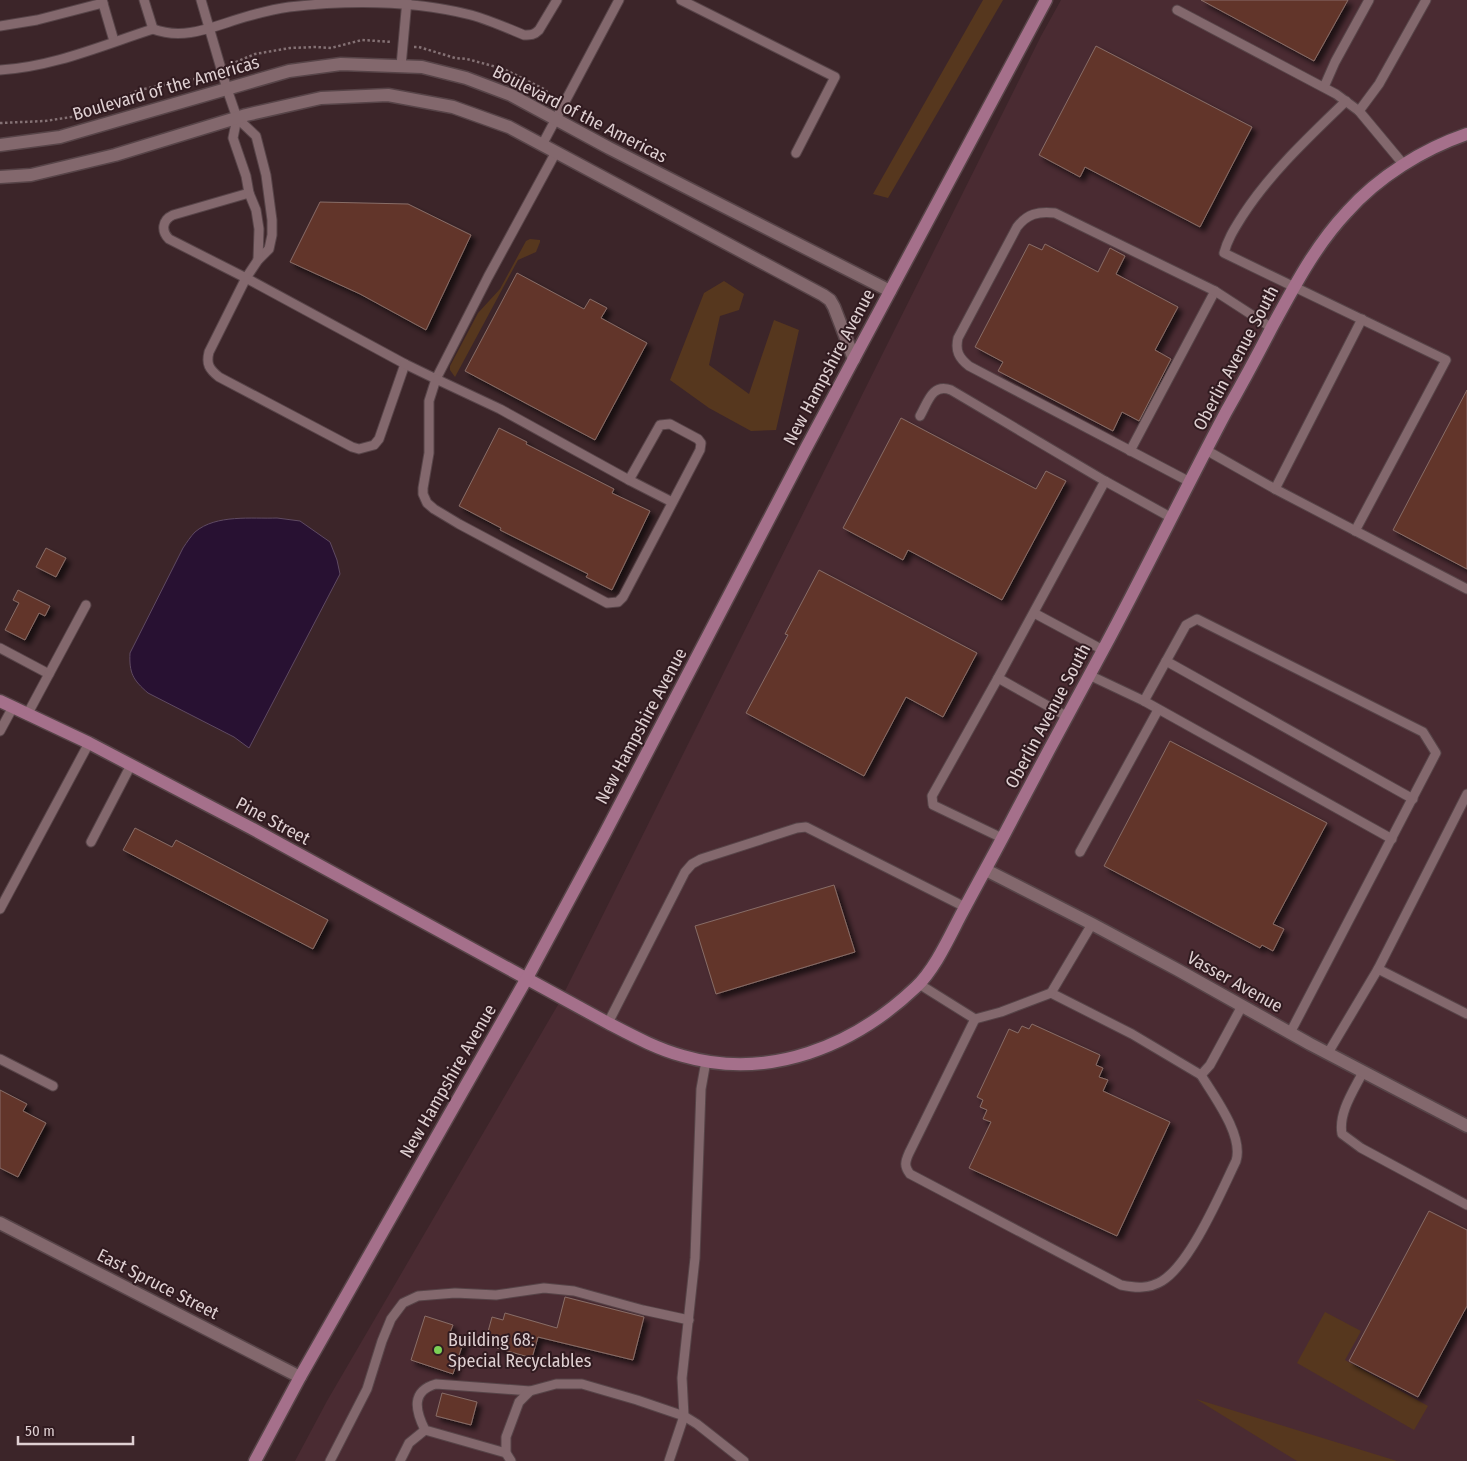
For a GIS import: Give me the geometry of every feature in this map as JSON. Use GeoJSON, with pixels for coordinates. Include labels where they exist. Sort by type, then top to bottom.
{"type":"FeatureCollection","features":[{"type":"Feature","properties":{"kind":"street","name":"New Hampshire Avenue"},"geometry":{"type":"LineString","coordinates":[[255,1461],[300,1377],[527,978],[1046,0]]}},
{"type":"Feature","properties":{"kind":"street","name":"Boulevard of the Americas"},"geometry":{"type":"LineString","coordinates":[[0,145],[60,137],[289,71],[341,64],[422,67],[466,78],[511,95],[618,153],[890,291]]}},
{"type":"Feature","properties":{"kind":"street"},"geometry":{"type":"LineString","coordinates":[[0,177],[31,174],[115,155],[237,118],[322,98],[388,95],[453,107],[509,127],[823,295],[830,300],[834,307],[854,359]]}},
{"type":"Feature","properties":{"kind":"street","name":"Oberlin Avenue South"},"geometry":{"type":"LineString","coordinates":[[527,978],[608,1023],[666,1051],[706,1062],[726,1064],[769,1064],[823,1048],[861,1029],[898,1003],[919,984],[935,960],[986,870],[1293,287],[1321,244],[1346,213],[1363,196],[1404,165],[1429,151],[1467,134]]}},
{"type":"Feature","properties":{"kind":"street","name":"Pine Street"},"geometry":{"type":"LineString","coordinates":[[0,701],[89,743],[251,828],[527,978]]}},
{"type":"Feature","properties":{"kind":"street","name":"Vasser Avenue"},"geometry":{"type":"LineString","coordinates":[[986,870],[1092,924],[1290,1033],[1467,1126]]}},
{"type":"Feature","properties":{"kind":"street","name":"East Spruce Street"},"geometry":{"type":"LineString","coordinates":[[0,1223],[300,1377]]}},
{"type":"Feature","properties":{"kind":"lane"},"geometry":{"type":"LineString","coordinates":[[144,0],[153,29]]}},
{"type":"Feature","properties":{"kind":"lane"},"geometry":{"type":"LineString","coordinates":[[201,0],[226,89],[237,118],[256,136],[272,207],[272,234],[268,249],[246,278],[209,352],[208,366],[219,376],[359,449],[374,445],[379,439],[405,364]]}},
{"type":"Feature","properties":{"kind":"lane"},"geometry":{"type":"LineString","coordinates":[[0,70],[33,66],[63,59],[153,29],[165,34],[175,35],[209,29],[285,4],[354,1],[407,2],[471,16],[524,35],[530,35],[536,34],[557,0]]}},
{"type":"Feature","properties":{"kind":"lane"},"geometry":{"type":"LineString","coordinates":[[542,145],[618,0]]}},
{"type":"Feature","properties":{"kind":"lane"},"geometry":{"type":"LineString","coordinates":[[681,0],[835,77],[796,153]]}},
{"type":"Feature","properties":{"kind":"lane"},"geometry":{"type":"LineString","coordinates":[[1324,87],[1334,62],[1369,0]]}},
{"type":"Feature","properties":{"kind":"lane"},"geometry":{"type":"LineString","coordinates":[[1359,111],[1379,84],[1426,0]]}},
{"type":"Feature","properties":{"kind":"lane"},"geometry":{"type":"LineString","coordinates":[[0,26],[36,20],[102,1],[114,42]]}},
{"type":"Feature","properties":{"kind":"lane"},"geometry":{"type":"LineString","coordinates":[[401,66],[407,2]]}},
{"type":"Feature","properties":{"kind":"lane"},"geometry":{"type":"LineString","coordinates":[[1177,10],[1324,87],[1346,101],[1359,111],[1404,165]]}},
{"type":"Feature","properties":{"kind":"lane"},"geometry":{"type":"LineString","coordinates":[[1346,101],[1279,167],[1251,202],[1228,239],[1224,253],[1446,360],[1355,531]]}},
{"type":"Feature","properties":{"kind":"lane"},"geometry":{"type":"LineString","coordinates":[[237,118],[233,138],[256,210],[259,229],[258,260]]}},
{"type":"Feature","properties":{"kind":"lane"},"geometry":{"type":"LineString","coordinates":[[556,152],[488,277],[436,379],[429,401],[429,453],[423,488],[424,494],[427,503],[458,524],[607,603],[618,602],[623,597],[700,450],[701,443],[696,437],[670,424],[660,426],[629,480]]}},
{"type":"Feature","properties":{"kind":"lane"},"geometry":{"type":"LineString","coordinates":[[249,193],[168,217],[164,222],[165,235],[169,239],[246,278],[405,364],[500,409],[672,502]]}},
{"type":"Feature","properties":{"kind":"lane"},"geometry":{"type":"LineString","coordinates":[[1190,482],[969,366],[958,354],[958,338],[1012,235],[1023,219],[1032,214],[1042,212],[1055,214],[1215,291],[1272,328]]}},
{"type":"Feature","properties":{"kind":"lane"},"geometry":{"type":"LineString","coordinates":[[1130,451],[1215,291]]}},
{"type":"Feature","properties":{"kind":"lane"},"geometry":{"type":"LineString","coordinates":[[1275,489],[1362,319]]}},
{"type":"Feature","properties":{"kind":"lane"},"geometry":{"type":"LineString","coordinates":[[920,416],[934,392],[944,387],[1172,518]]}},
{"type":"Feature","properties":{"kind":"lane"},"geometry":{"type":"LineString","coordinates":[[1206,450],[1275,489],[1467,589]]}},
{"type":"Feature","properties":{"kind":"lane"},"geometry":{"type":"LineString","coordinates":[[1002,838],[933,805],[932,796],[1105,481]]}},
{"type":"Feature","properties":{"kind":"lane"},"geometry":{"type":"LineString","coordinates":[[27,715],[86,605]]}},
{"type":"Feature","properties":{"kind":"lane"},"geometry":{"type":"LineString","coordinates":[[1034,613],[1103,650]]}},
{"type":"Feature","properties":{"kind":"lane"},"geometry":{"type":"LineString","coordinates":[[1144,701],[1186,625],[1197,619],[1423,732],[1436,753],[1290,1033]]}},
{"type":"Feature","properties":{"kind":"lane"},"geometry":{"type":"LineString","coordinates":[[0,648],[49,674]]}},
{"type":"Feature","properties":{"kind":"lane"},"geometry":{"type":"LineString","coordinates":[[1166,661],[1413,799]]}},
{"type":"Feature","properties":{"kind":"lane"},"geometry":{"type":"LineString","coordinates":[[1089,675],[1144,701],[1392,839]]}},
{"type":"Feature","properties":{"kind":"lane"},"geometry":{"type":"LineString","coordinates":[[998,678],[1066,716]]}},
{"type":"Feature","properties":{"kind":"lane"},"geometry":{"type":"LineString","coordinates":[[0,731],[13,707]]}},
{"type":"Feature","properties":{"kind":"lane"},"geometry":{"type":"LineString","coordinates":[[1080,852],[1158,710]]}},
{"type":"Feature","properties":{"kind":"lane"},"geometry":{"type":"LineString","coordinates":[[0,909],[3,897],[89,743]]}},
{"type":"Feature","properties":{"kind":"lane"},"geometry":{"type":"LineString","coordinates":[[91,842],[131,765]]}},
{"type":"Feature","properties":{"kind":"lane"},"geometry":{"type":"LineString","coordinates":[[1328,1053],[1378,969],[1467,794]]}},
{"type":"Feature","properties":{"kind":"lane"},"geometry":{"type":"LineString","coordinates":[[608,1023],[685,872],[692,864],[709,856],[806,827],[965,907]]}},
{"type":"Feature","properties":{"kind":"lane"},"geometry":{"type":"LineString","coordinates":[[919,984],[975,1019],[1001,1012],[1051,993],[1092,924]]}},
{"type":"Feature","properties":{"kind":"lane"},"geometry":{"type":"LineString","coordinates":[[1378,969],[1467,1014]]}},
{"type":"Feature","properties":{"kind":"lane"},"geometry":{"type":"LineString","coordinates":[[975,1019],[905,1162],[905,1167],[910,1174],[1121,1285],[1142,1288],[1162,1281],[1181,1263],[1194,1243],[1236,1161],[1239,1147],[1236,1135],[1201,1075],[1132,1034],[1051,993]]}},
{"type":"Feature","properties":{"kind":"lane"},"geometry":{"type":"LineString","coordinates":[[1201,1075],[1210,1065],[1242,1006]]}},
{"type":"Feature","properties":{"kind":"lane"},"geometry":{"type":"LineString","coordinates":[[0,1059],[54,1086]]}},
{"type":"Feature","properties":{"kind":"lane"},"geometry":{"type":"LineString","coordinates":[[668,1461],[684,1416],[682,1378],[695,1258],[701,1089],[706,1062]]}},
{"type":"Feature","properties":{"kind":"lane"},"geometry":{"type":"LineString","coordinates":[[1363,1072],[1340,1124],[1342,1134],[1361,1148],[1467,1206]]}},
{"type":"Feature","properties":{"kind":"lane"},"geometry":{"type":"LineString","coordinates":[[330,1461],[367,1389],[391,1318],[403,1303],[418,1296],[455,1293],[496,1295],[544,1288],[574,1291],[643,1310],[689,1320]]}},
{"type":"Feature","properties":{"kind":"lane"},"geometry":{"type":"LineString","coordinates":[[530,1391],[519,1402],[506,1437],[508,1457],[425,1430],[419,1417],[417,1405],[419,1396],[426,1387],[436,1384],[530,1391],[556,1384],[582,1384],[684,1416],[744,1461]]}},
{"type":"Feature","properties":{"kind":"lane"},"geometry":{"type":"LineString","coordinates":[[400,1461],[409,1443],[425,1430]]}},
{"type":"Feature","properties":{"kind":"path"},"geometry":{"type":"LineString","coordinates":[[233,63],[255,54],[290,48],[330,48],[362,40],[393,42]]}},
{"type":"Feature","properties":{"kind":"path"},"geometry":{"type":"LineString","coordinates":[[414,47],[419,47]]}},
{"type":"Feature","properties":{"kind":"path"},"geometry":{"type":"LineString","coordinates":[[0,123],[45,122],[78,116],[139,90],[204,77],[210,74]]}},
{"type":"Feature","properties":{"kind":"shaded area"},"geometry":{"type":"Polygon","coordinates":[[[983,0],[1003,0],[888,198],[873,194],[983,0]]]}},
{"type":"Feature","properties":{"kind":"shaded area"},"geometry":{"type":"Polygon","coordinates":[[[1061,0],[1467,0],[1467,1461],[295,1461],[327,1401],[559,1003],[1041,36],[1061,0]]]}},
{"type":"Feature","properties":{"kind":"shaded area"},"geometry":{"type":"Polygon","coordinates":[[[530,239],[540,240],[536,252],[518,260],[455,377],[450,370],[450,366],[478,313],[500,289],[526,241],[530,239]]]}},
{"type":"Feature","properties":{"kind":"shaded area"},"geometry":{"type":"Polygon","coordinates":[[[724,281],[744,294],[739,310],[720,316],[709,365],[749,394],[774,320],[799,330],[776,430],[751,431],[709,408],[670,380],[704,293],[724,281]]]}},
{"type":"Feature","properties":{"kind":"shaded area"},"geometry":{"type":"Polygon","coordinates":[[[277,518],[300,521],[330,542],[340,574],[249,748],[234,737],[148,693],[133,676],[130,666],[130,653],[183,548],[195,532],[213,522],[224,520],[277,518]]]}},
{"type":"Feature","properties":{"kind":"shaded area"},"geometry":{"type":"Polygon","coordinates":[[[1325,1312],[1361,1331],[1345,1360],[1428,1406],[1414,1430],[1297,1363],[1325,1312]]]}},
{"type":"Feature","properties":{"kind":"shaded area"},"geometry":{"type":"Polygon","coordinates":[[[1196,1399],[1397,1461],[1297,1461],[1196,1399]]]}},
{"type":"Feature","properties":{"kind":"building"},"geometry":{"type":"Polygon","coordinates":[[[1201,0],[1348,0],[1314,61],[1201,0]]]}},
{"type":"Feature","properties":{"kind":"building"},"geometry":{"type":"Polygon","coordinates":[[[1096,46],[1252,127],[1200,227],[1085,167],[1080,177],[1039,155],[1096,46]]]}},
{"type":"Feature","properties":{"kind":"building"},"geometry":{"type":"Polygon","coordinates":[[[320,202],[408,204],[471,235],[426,330],[360,294],[290,262],[320,202]]]}},
{"type":"Feature","properties":{"kind":"building"},"geometry":{"type":"Polygon","coordinates":[[[1029,244],[1042,250],[1045,244],[1098,272],[1110,248],[1125,256],[1116,274],[1178,307],[1155,350],[1171,359],[1139,421],[1122,412],[1113,431],[998,371],[1003,362],[975,347],[1029,244]]]}},
{"type":"Feature","properties":{"kind":"building"},"geometry":{"type":"Polygon","coordinates":[[[517,273],[584,309],[590,299],[607,308],[601,318],[647,343],[595,440],[465,371],[517,273]]]}},
{"type":"Feature","properties":{"kind":"building"},"geometry":{"type":"Polygon","coordinates":[[[1467,390],[1467,569],[1393,530],[1467,390]]]}},
{"type":"Feature","properties":{"kind":"building"},"geometry":{"type":"Polygon","coordinates":[[[901,418],[1036,489],[1046,471],[1066,481],[1002,600],[908,550],[903,560],[843,528],[901,418]]]}},
{"type":"Feature","properties":{"kind":"building"},"geometry":{"type":"Polygon","coordinates":[[[499,428],[614,489],[612,493],[650,511],[612,590],[586,577],[588,574],[500,530],[501,528],[459,506],[499,428]]]}},
{"type":"Feature","properties":{"kind":"building"},"geometry":{"type":"Polygon","coordinates":[[[46,548],[66,558],[56,577],[36,567],[46,548]]]}},
{"type":"Feature","properties":{"kind":"building"},"geometry":{"type":"Polygon","coordinates":[[[819,570],[977,653],[943,717],[906,697],[864,776],[746,713],[788,635],[785,634],[819,570]]]}},
{"type":"Feature","properties":{"kind":"building"},"geometry":{"type":"Polygon","coordinates":[[[18,590],[50,606],[45,616],[39,613],[25,640],[5,630],[19,603],[13,600],[18,590]]]}},
{"type":"Feature","properties":{"kind":"building"},"geometry":{"type":"Polygon","coordinates":[[[1170,741],[1327,823],[1273,924],[1284,929],[1273,951],[1262,945],[1260,948],[1104,866],[1170,741]]]}},
{"type":"Feature","properties":{"kind":"building"},"geometry":{"type":"Polygon","coordinates":[[[135,828],[172,847],[176,840],[328,920],[313,949],[123,850],[135,828]]]}},
{"type":"Feature","properties":{"kind":"building"},"geometry":{"type":"Polygon","coordinates":[[[834,885],[855,952],[716,994],[695,926],[834,885]]]}},
{"type":"Feature","properties":{"kind":"building"},"geometry":{"type":"Polygon","coordinates":[[[1032,1024],[1100,1055],[1096,1065],[1103,1068],[1099,1077],[1108,1080],[1103,1091],[1170,1122],[1117,1236],[969,1168],[991,1122],[983,1119],[987,1110],[980,1107],[983,1100],[977,1097],[1009,1029],[1018,1033],[1022,1026],[1029,1029],[1032,1024]]]}},
{"type":"Feature","properties":{"kind":"building"},"geometry":{"type":"Polygon","coordinates":[[[0,1090],[27,1104],[23,1111],[46,1123],[18,1177],[0,1168],[0,1090]]]}},
{"type":"Feature","properties":{"kind":"building"},"geometry":{"type":"Polygon","coordinates":[[[1429,1211],[1467,1230],[1467,1306],[1418,1397],[1349,1361],[1429,1211]]]}},
{"type":"Feature","properties":{"kind":"building"},"geometry":{"type":"Polygon","coordinates":[[[565,1297],[644,1317],[633,1360],[538,1337],[532,1358],[497,1348],[498,1342],[486,1339],[492,1317],[503,1320],[505,1313],[557,1328],[565,1297]]]}},
{"type":"Feature","properties":{"kind":"building","name":"Building 68: Special Recyclables"},"geometry":{"type":"Polygon","coordinates":[[[425,1316],[453,1325],[449,1335],[464,1340],[453,1374],[411,1360],[425,1316]]]}},
{"type":"Feature","properties":{"kind":"building"},"geometry":{"type":"Polygon","coordinates":[[[442,1393],[477,1402],[471,1425],[436,1416],[442,1393]]]}},
{"type":"Feature","properties":{"kind":"place","name":"Building 68: Special Recyclables"},"geometry":{"type":"Point","coordinates":[438,1350]}}]}
